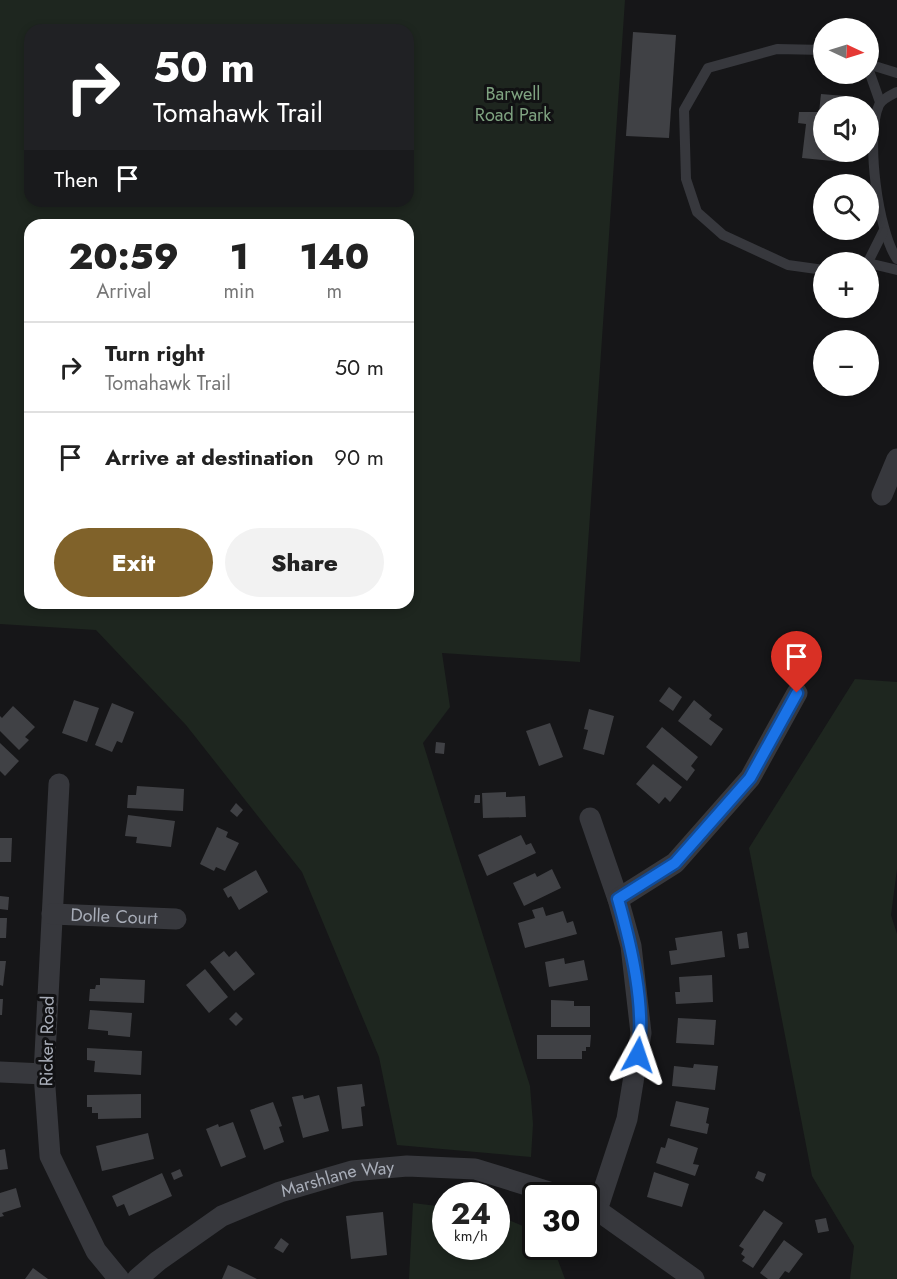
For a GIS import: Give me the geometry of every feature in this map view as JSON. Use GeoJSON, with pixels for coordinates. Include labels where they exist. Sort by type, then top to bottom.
{"type":"FeatureCollection","features":[{"type":"Feature","properties":{"kind":"street"},"geometry":{"type":"LineString","coordinates":[[882,495],[897,459]]}},
{"type":"Feature","properties":{"kind":"street"},"geometry":{"type":"LineString","coordinates":[[618,899],[675,863],[750,778],[797,693]]}},
{"type":"Feature","properties":{"kind":"street","name":"Ricker Road"},"geometry":{"type":"LineString","coordinates":[[59,784],[44,1074],[50,1156],[96,1251],[119,1279]]}},
{"type":"Feature","properties":{"kind":"street"},"geometry":{"type":"LineString","coordinates":[[590,818],[618,899],[631,946],[641,1033],[627,1119],[600,1188]]}},
{"type":"Feature","properties":{"kind":"street","name":"Dolle Court"},"geometry":{"type":"LineString","coordinates":[[52,914],[176,919]]}},
{"type":"Feature","properties":{"kind":"street"},"geometry":{"type":"LineString","coordinates":[[0,1072],[44,1074]]}},
{"type":"Feature","properties":{"kind":"street","name":"Marshlane Way"},"geometry":{"type":"LineString","coordinates":[[137,1279],[158,1261],[222,1216],[280,1192],[352,1171],[407,1167],[475,1170],[522,1184]]}},
{"type":"Feature","properties":{"kind":"street"},"geometry":{"type":"LineString","coordinates":[[600,1214],[694,1279]]}},
{"type":"Feature","properties":{"kind":"lane"},"geometry":{"type":"LineString","coordinates":[[813,50],[777,49],[708,68],[684,110],[686,179],[697,212],[723,235],[788,265],[813,268]]}},
{"type":"Feature","properties":{"kind":"lane"},"geometry":{"type":"LineString","coordinates":[[879,69],[897,73]]}},
{"type":"Feature","properties":{"kind":"lane"},"geometry":{"type":"LineString","coordinates":[[874,84],[880,102],[875,116],[872,152],[884,232],[897,259]]}},
{"type":"Feature","properties":{"kind":"lane"},"geometry":{"type":"LineString","coordinates":[[880,102],[897,92]]}},
{"type":"Feature","properties":{"kind":"lane"},"geometry":{"type":"LineString","coordinates":[[874,252],[884,232]]}},
{"type":"Feature","properties":{"kind":"lane"},"geometry":{"type":"LineString","coordinates":[[879,266],[897,270]]}},
{"type":"Feature","properties":{"kind":"green space","name":"Barwell Road Park"},"geometry":{"type":"Polygon","coordinates":[[[0,0],[625,0],[580,662],[442,653],[450,707],[423,743],[530,1086],[533,1124],[531,1157],[397,1145],[379,1057],[302,872],[186,725],[96,630],[0,624],[0,0]]]}},
{"type":"Feature","properties":{"kind":"green space"},"geometry":{"type":"Polygon","coordinates":[[[855,679],[897,682],[897,869],[891,915],[897,934],[897,1279],[850,1279],[854,1246],[812,1176],[749,848],[855,679]]]}},
{"type":"Feature","properties":{"kind":"green space"},"geometry":{"type":"Polygon","coordinates":[[[413,1203],[432,1205],[432,1260],[510,1260],[510,1220],[522,1226],[522,1260],[558,1260],[565,1279],[409,1279],[413,1203]]]}},
{"type":"Feature","properties":{"kind":"building"},"geometry":{"type":"Polygon","coordinates":[[[633,32],[676,35],[669,138],[626,136],[633,32]]]}},
{"type":"Feature","properties":{"kind":"building"},"geometry":{"type":"Polygon","coordinates":[[[821,94],[845,96],[821,96],[821,94]]]}},
{"type":"Feature","properties":{"kind":"building"},"geometry":{"type":"Polygon","coordinates":[[[799,112],[813,112],[813,159],[802,158],[806,124],[798,123],[799,112]]]}},
{"type":"Feature","properties":{"kind":"building"},"geometry":{"type":"Polygon","coordinates":[[[669,687],[682,697],[673,711],[659,701],[669,687]]]}},
{"type":"Feature","properties":{"kind":"building"},"geometry":{"type":"Polygon","coordinates":[[[74,700],[99,708],[87,742],[62,733],[74,700]]]}},
{"type":"Feature","properties":{"kind":"building"},"geometry":{"type":"Polygon","coordinates":[[[694,700],[712,715],[709,719],[723,729],[711,746],[678,721],[694,700]]]}},
{"type":"Feature","properties":{"kind":"building"},"geometry":{"type":"Polygon","coordinates":[[[112,703],[134,712],[122,743],[117,741],[112,752],[95,745],[112,703]]]}},
{"type":"Feature","properties":{"kind":"building"},"geometry":{"type":"Polygon","coordinates":[[[13,706],[35,727],[25,737],[29,740],[19,750],[0,731],[0,716],[2,718],[13,706]]]}},
{"type":"Feature","properties":{"kind":"building"},"geometry":{"type":"Polygon","coordinates":[[[589,709],[614,716],[604,755],[583,749],[588,730],[584,729],[589,709]]]}},
{"type":"Feature","properties":{"kind":"building"},"geometry":{"type":"Polygon","coordinates":[[[550,723],[563,757],[539,766],[526,731],[550,723]]]}},
{"type":"Feature","properties":{"kind":"building"},"geometry":{"type":"Polygon","coordinates":[[[662,727],[698,757],[691,766],[695,770],[687,781],[646,747],[662,727]]]}},
{"type":"Feature","properties":{"kind":"building"},"geometry":{"type":"Polygon","coordinates":[[[436,742],[445,743],[444,754],[435,753],[436,742]]]}},
{"type":"Feature","properties":{"kind":"building"},"geometry":{"type":"Polygon","coordinates":[[[0,743],[19,761],[5,776],[0,771],[0,743]]]}},
{"type":"Feature","properties":{"kind":"building"},"geometry":{"type":"Polygon","coordinates":[[[653,764],[682,787],[670,802],[665,797],[659,804],[636,784],[653,764]]]}},
{"type":"Feature","properties":{"kind":"building"},"geometry":{"type":"Polygon","coordinates":[[[137,786],[184,789],[183,811],[127,808],[128,795],[136,795],[137,786]]]}},
{"type":"Feature","properties":{"kind":"building"},"geometry":{"type":"Polygon","coordinates":[[[506,792],[506,797],[525,796],[526,817],[483,818],[482,793],[506,792]]]}},
{"type":"Feature","properties":{"kind":"building"},"geometry":{"type":"Polygon","coordinates":[[[475,795],[480,795],[480,803],[474,803],[475,795]]]}},
{"type":"Feature","properties":{"kind":"building"},"geometry":{"type":"Polygon","coordinates":[[[236,803],[243,810],[237,817],[230,811],[236,803]]]}},
{"type":"Feature","properties":{"kind":"building"},"geometry":{"type":"Polygon","coordinates":[[[128,815],[175,821],[171,847],[136,843],[137,837],[125,836],[128,815]]]}},
{"type":"Feature","properties":{"kind":"building"},"geometry":{"type":"Polygon","coordinates":[[[217,827],[228,832],[226,837],[239,843],[225,871],[216,867],[214,871],[200,864],[217,827]]]}},
{"type":"Feature","properties":{"kind":"building"},"geometry":{"type":"Polygon","coordinates":[[[521,835],[526,845],[531,843],[536,853],[487,876],[478,855],[521,835]]]}},
{"type":"Feature","properties":{"kind":"building"},"geometry":{"type":"Polygon","coordinates":[[[0,838],[12,838],[11,862],[0,862],[0,838]]]}},
{"type":"Feature","properties":{"kind":"building"},"geometry":{"type":"Polygon","coordinates":[[[552,869],[561,888],[524,906],[513,883],[535,873],[537,877],[552,869]]]}},
{"type":"Feature","properties":{"kind":"building"},"geometry":{"type":"Polygon","coordinates":[[[256,870],[268,892],[239,910],[231,896],[228,898],[223,889],[256,870]]]}},
{"type":"Feature","properties":{"kind":"building"},"geometry":{"type":"Polygon","coordinates":[[[0,896],[9,897],[8,910],[0,909],[0,896]]]}},
{"type":"Feature","properties":{"kind":"building"},"geometry":{"type":"Polygon","coordinates":[[[543,907],[546,916],[563,911],[567,923],[573,921],[577,934],[525,948],[518,923],[535,918],[532,910],[543,907]]]}},
{"type":"Feature","properties":{"kind":"building"},"geometry":{"type":"Polygon","coordinates":[[[0,918],[7,918],[6,938],[0,938],[0,918]]]}},
{"type":"Feature","properties":{"kind":"building"},"geometry":{"type":"Polygon","coordinates":[[[722,931],[725,957],[671,965],[669,951],[677,950],[675,938],[722,931]]]}},
{"type":"Feature","properties":{"kind":"building"},"geometry":{"type":"Polygon","coordinates":[[[747,932],[749,948],[739,949],[737,934],[747,932]]]}},
{"type":"Feature","properties":{"kind":"building"},"geometry":{"type":"Polygon","coordinates":[[[224,951],[229,957],[236,951],[255,974],[234,991],[210,962],[224,951]]]}},
{"type":"Feature","properties":{"kind":"building"},"geometry":{"type":"Polygon","coordinates":[[[564,958],[565,964],[584,960],[588,980],[549,987],[545,962],[564,958]]]}},
{"type":"Feature","properties":{"kind":"building"},"geometry":{"type":"Polygon","coordinates":[[[0,961],[6,961],[3,986],[0,985],[0,961]]]}},
{"type":"Feature","properties":{"kind":"building"},"geometry":{"type":"Polygon","coordinates":[[[205,969],[228,997],[209,1013],[186,985],[205,969]]]}},
{"type":"Feature","properties":{"kind":"building"},"geometry":{"type":"Polygon","coordinates":[[[712,975],[713,1002],[676,1004],[675,992],[680,992],[679,977],[712,975]]]}},
{"type":"Feature","properties":{"kind":"building"},"geometry":{"type":"Polygon","coordinates":[[[100,978],[145,980],[144,1003],[89,1001],[90,989],[95,989],[96,985],[100,985],[100,978]]]}},
{"type":"Feature","properties":{"kind":"building"},"geometry":{"type":"Polygon","coordinates":[[[0,999],[3,999],[2,1015],[0,1015],[0,999]]]}},
{"type":"Feature","properties":{"kind":"building"},"geometry":{"type":"Polygon","coordinates":[[[551,1000],[574,1001],[574,1006],[590,1006],[590,1027],[551,1027],[551,1000]]]}},
{"type":"Feature","properties":{"kind":"building"},"geometry":{"type":"Polygon","coordinates":[[[90,1010],[132,1013],[130,1037],[108,1035],[108,1031],[88,1029],[90,1010]]]}},
{"type":"Feature","properties":{"kind":"building"},"geometry":{"type":"Polygon","coordinates":[[[236,1012],[243,1019],[236,1026],[229,1019],[236,1012]]]}},
{"type":"Feature","properties":{"kind":"building"},"geometry":{"type":"Polygon","coordinates":[[[678,1018],[716,1020],[714,1045],[676,1043],[678,1018]]]}},
{"type":"Feature","properties":{"kind":"building"},"geometry":{"type":"Polygon","coordinates":[[[537,1035],[591,1035],[590,1047],[582,1051],[582,1059],[537,1059],[537,1035]]]}},
{"type":"Feature","properties":{"kind":"building"},"geometry":{"type":"Polygon","coordinates":[[[87,1048],[142,1051],[141,1075],[94,1072],[95,1061],[87,1060],[87,1048]]]}},
{"type":"Feature","properties":{"kind":"building"},"geometry":{"type":"Polygon","coordinates":[[[694,1064],[718,1066],[715,1090],[672,1086],[674,1066],[693,1068],[694,1064]]]}},
{"type":"Feature","properties":{"kind":"building"},"geometry":{"type":"Polygon","coordinates":[[[362,1084],[365,1106],[361,1107],[363,1126],[342,1129],[337,1087],[362,1084]]]}},
{"type":"Feature","properties":{"kind":"building"},"geometry":{"type":"Polygon","coordinates":[[[141,1094],[141,1118],[98,1119],[98,1113],[92,1113],[92,1107],[87,1107],[87,1095],[141,1094]]]}},
{"type":"Feature","properties":{"kind":"building"},"geometry":{"type":"Polygon","coordinates":[[[303,1095],[304,1099],[319,1095],[329,1131],[303,1138],[292,1097],[303,1095]]]}},
{"type":"Feature","properties":{"kind":"building"},"geometry":{"type":"Polygon","coordinates":[[[676,1101],[709,1108],[706,1123],[709,1124],[707,1134],[670,1126],[676,1101]]]}},
{"type":"Feature","properties":{"kind":"building"},"geometry":{"type":"Polygon","coordinates":[[[273,1102],[282,1126],[279,1127],[284,1142],[264,1150],[250,1110],[273,1102]]]}},
{"type":"Feature","properties":{"kind":"building"},"geometry":{"type":"Polygon","coordinates":[[[233,1122],[246,1157],[221,1167],[206,1129],[218,1124],[219,1127],[233,1122]]]}},
{"type":"Feature","properties":{"kind":"building"},"geometry":{"type":"Polygon","coordinates":[[[148,1133],[154,1159],[102,1171],[96,1146],[148,1133]]]}},
{"type":"Feature","properties":{"kind":"building"},"geometry":{"type":"Polygon","coordinates":[[[668,1138],[698,1148],[693,1164],[699,1165],[695,1176],[656,1163],[661,1147],[665,1148],[668,1138]]]}},
{"type":"Feature","properties":{"kind":"building"},"geometry":{"type":"Polygon","coordinates":[[[5,1149],[8,1169],[0,1170],[0,1150],[5,1149]]]}},
{"type":"Feature","properties":{"kind":"building"},"geometry":{"type":"Polygon","coordinates":[[[180,1169],[183,1176],[174,1180],[171,1173],[180,1169]]]}},
{"type":"Feature","properties":{"kind":"building"},"geometry":{"type":"Polygon","coordinates":[[[758,1171],[766,1174],[763,1182],[755,1178],[758,1171]]]}},
{"type":"Feature","properties":{"kind":"building"},"geometry":{"type":"Polygon","coordinates":[[[654,1172],[689,1184],[682,1207],[647,1197],[654,1172]]]}},
{"type":"Feature","properties":{"kind":"building"},"geometry":{"type":"Polygon","coordinates":[[[162,1173],[172,1196],[129,1216],[124,1204],[117,1207],[112,1196],[162,1173]]]}},
{"type":"Feature","properties":{"kind":"building"},"geometry":{"type":"Polygon","coordinates":[[[16,1188],[21,1207],[2,1213],[4,1216],[0,1217],[0,1193],[16,1188]]]}},
{"type":"Feature","properties":{"kind":"building"},"geometry":{"type":"Polygon","coordinates":[[[764,1210],[783,1223],[753,1268],[742,1261],[745,1257],[741,1254],[744,1249],[739,1246],[764,1210]]]}},
{"type":"Feature","properties":{"kind":"building"},"geometry":{"type":"Polygon","coordinates":[[[383,1212],[387,1255],[351,1259],[346,1216],[383,1212]]]}},
{"type":"Feature","properties":{"kind":"building"},"geometry":{"type":"Polygon","coordinates":[[[826,1218],[829,1231],[818,1233],[815,1220],[826,1218]]]}},
{"type":"Feature","properties":{"kind":"building"},"geometry":{"type":"Polygon","coordinates":[[[281,1238],[289,1244],[283,1253],[274,1248],[281,1238]]]}},
{"type":"Feature","properties":{"kind":"building"},"geometry":{"type":"Polygon","coordinates":[[[784,1240],[803,1254],[789,1273],[785,1271],[779,1279],[768,1279],[760,1273],[784,1240]]]}},
{"type":"Feature","properties":{"kind":"building"},"geometry":{"type":"Polygon","coordinates":[[[228,1265],[237,1269],[257,1279],[222,1279],[228,1265]]]}},
{"type":"Feature","properties":{"kind":"building"},"geometry":{"type":"Polygon","coordinates":[[[33,1268],[48,1279],[25,1279],[33,1268]]]}},
{"type":"Feature","properties":{"kind":"route"},"geometry":{"type":"LineString","coordinates":[[638,1055],[641,1033],[631,946],[618,899],[675,863],[750,778],[797,693]]}}]}
